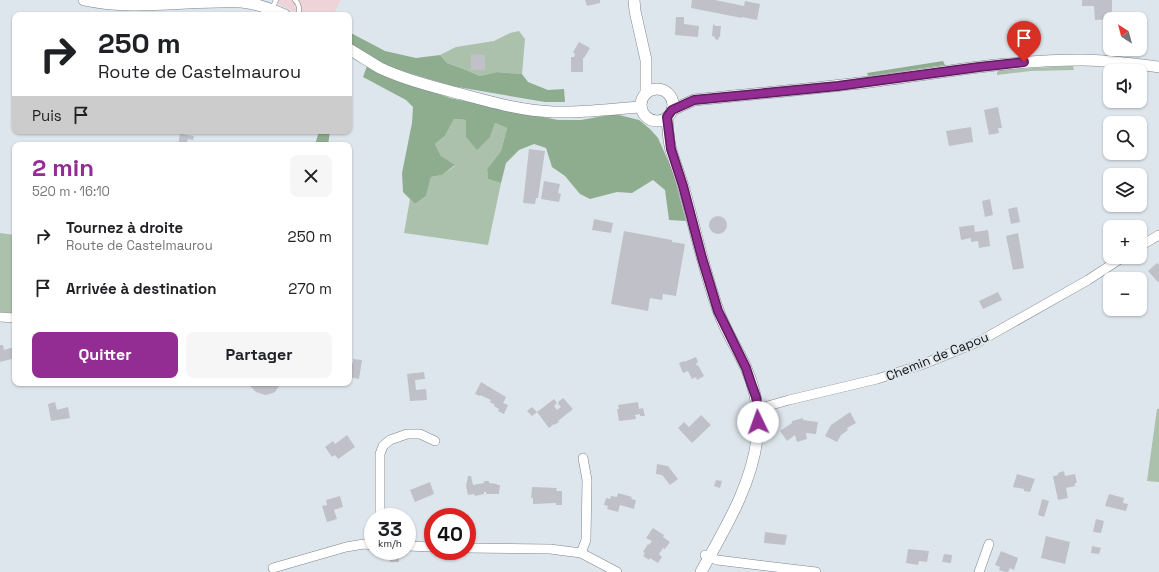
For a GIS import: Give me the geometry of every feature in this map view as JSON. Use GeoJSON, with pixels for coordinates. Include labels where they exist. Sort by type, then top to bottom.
{"type":"FeatureCollection","features":[{"type":"Feature","properties":{"kind":"street"},"geometry":{"type":"LineString","coordinates":[[84,0],[102,3],[128,4],[213,1],[242,2],[274,5],[282,12]]}},
{"type":"Feature","properties":{"kind":"street"},"geometry":{"type":"LineString","coordinates":[[634,0],[646,60],[646,93]]}},
{"type":"Feature","properties":{"kind":"street"},"geometry":{"type":"LineString","coordinates":[[352,51],[380,67],[440,89],[523,109],[553,112],[577,112],[641,107]]}},
{"type":"Feature","properties":{"kind":"street"},"geometry":{"type":"LineString","coordinates":[[646,60],[673,102],[669,114],[671,149]]}},
{"type":"Feature","properties":{"kind":"street"},"geometry":{"type":"LineString","coordinates":[[694,100],[658,120],[648,118],[643,113],[641,107],[643,97],[646,93],[654,89],[694,100],[838,86],[979,67],[1038,62],[1082,60],[1159,67]]}},
{"type":"Feature","properties":{"kind":"street"},"geometry":{"type":"LineString","coordinates":[[654,120],[671,149],[683,186],[718,311],[746,368],[756,397],[758,409],[757,438],[750,471],[732,517],[696,572]]}},
{"type":"Feature","properties":{"kind":"street"},"geometry":{"type":"LineString","coordinates":[[1147,242],[1159,234]]}},
{"type":"Feature","properties":{"kind":"street","name":"Chemin de Capou"},"geometry":{"type":"LineString","coordinates":[[758,409],[789,400],[877,380],[921,365],[980,341],[1088,280],[1112,264]]}},
{"type":"Feature","properties":{"kind":"street"},"geometry":{"type":"LineString","coordinates":[[0,317],[12,318]]}},
{"type":"Feature","properties":{"kind":"street"},"geometry":{"type":"LineString","coordinates":[[380,508],[380,454],[383,446],[390,440],[407,434],[420,434],[435,441]]}},
{"type":"Feature","properties":{"kind":"street"},"geometry":{"type":"LineString","coordinates":[[581,553],[586,540],[587,480],[582,458]]}},
{"type":"Feature","properties":{"kind":"street"},"geometry":{"type":"LineString","coordinates":[[273,568],[346,547],[364,544]]}},
{"type":"Feature","properties":{"kind":"street"},"geometry":{"type":"LineString","coordinates":[[979,572],[989,544]]}},
{"type":"Feature","properties":{"kind":"street"},"geometry":{"type":"LineString","coordinates":[[476,548],[550,549],[581,553],[617,572]]}},
{"type":"Feature","properties":{"kind":"street"},"geometry":{"type":"LineString","coordinates":[[701,572],[707,556]]}},
{"type":"Feature","properties":{"kind":"street"},"geometry":{"type":"LineString","coordinates":[[707,556],[717,560],[816,572]]}},
{"type":"Feature","properties":{"kind":"lane"},"geometry":{"type":"LineString","coordinates":[[295,0],[298,3],[299,12]]}},
{"type":"Feature","properties":{"kind":"shaded area"},"geometry":{"type":"Polygon","coordinates":[[[271,0],[341,0],[335,12],[295,12],[271,0]]]}},
{"type":"Feature","properties":{"kind":"green space"},"geometry":{"type":"Polygon","coordinates":[[[519,31],[525,39],[522,74],[497,72],[480,76],[447,63],[440,55],[456,47],[494,41],[510,33],[519,31]]]}},
{"type":"Feature","properties":{"kind":"green space"},"geometry":{"type":"Polygon","coordinates":[[[352,34],[385,51],[416,58],[440,55],[447,63],[480,76],[497,72],[522,74],[528,82],[548,90],[564,89],[565,102],[545,102],[452,86],[386,66],[352,45],[352,34]]]}},
{"type":"Feature","properties":{"kind":"green space"},"geometry":{"type":"Polygon","coordinates":[[[943,61],[945,65],[868,76],[867,73],[943,61]]]}},
{"type":"Feature","properties":{"kind":"green space"},"geometry":{"type":"Polygon","coordinates":[[[367,66],[409,84],[450,98],[517,112],[558,120],[581,120],[615,114],[639,120],[658,138],[673,172],[686,221],[669,220],[665,190],[653,180],[632,193],[617,192],[590,199],[580,194],[565,176],[552,167],[546,148],[534,144],[519,150],[506,163],[501,183],[488,179],[487,169],[501,151],[507,128],[495,123],[490,137],[477,150],[466,137],[466,120],[454,119],[445,136],[435,144],[441,156],[455,165],[442,175],[431,177],[426,196],[415,204],[403,192],[402,173],[412,123],[413,107],[406,100],[363,77],[367,66]]]}},
{"type":"Feature","properties":{"kind":"green space"},"geometry":{"type":"Polygon","coordinates":[[[1073,66],[1074,70],[1031,71],[997,75],[999,70],[1073,66]]]}},
{"type":"Feature","properties":{"kind":"green space"},"geometry":{"type":"Polygon","coordinates":[[[454,119],[466,120],[466,137],[490,137],[495,123],[507,128],[501,151],[487,169],[488,179],[501,183],[488,245],[404,233],[410,199],[415,204],[426,196],[431,177],[442,175],[455,166],[441,156],[435,144],[445,136],[454,119]]]}},
{"type":"Feature","properties":{"kind":"green space"},"geometry":{"type":"Polygon","coordinates":[[[318,134],[330,134],[328,142],[316,142],[318,134]]]}},
{"type":"Feature","properties":{"kind":"green space"},"geometry":{"type":"Polygon","coordinates":[[[0,233],[12,235],[12,313],[0,312],[0,233]]]}},
{"type":"Feature","properties":{"kind":"green space"},"geometry":{"type":"Polygon","coordinates":[[[1157,409],[1159,409],[1159,482],[1147,481],[1157,409]]]}},
{"type":"Feature","properties":{"kind":"building"},"geometry":{"type":"Polygon","coordinates":[[[585,0],[600,0],[600,3],[587,6],[585,0]]]}},
{"type":"Feature","properties":{"kind":"building"},"geometry":{"type":"Polygon","coordinates":[[[692,0],[715,0],[744,6],[745,1],[760,4],[757,20],[691,8],[692,0]]]}},
{"type":"Feature","properties":{"kind":"building"},"geometry":{"type":"Polygon","coordinates":[[[1082,0],[1112,0],[1112,12],[1103,12],[1103,20],[1095,20],[1094,6],[1082,6],[1082,0]]]}},
{"type":"Feature","properties":{"kind":"building"},"geometry":{"type":"Polygon","coordinates":[[[676,17],[684,17],[684,24],[699,26],[698,37],[675,35],[676,17]]]}},
{"type":"Feature","properties":{"kind":"building"},"geometry":{"type":"Polygon","coordinates":[[[713,24],[716,26],[721,26],[720,37],[718,40],[712,36],[713,24]]]}},
{"type":"Feature","properties":{"kind":"building"},"geometry":{"type":"Polygon","coordinates":[[[579,42],[590,48],[583,58],[583,72],[571,72],[571,57],[574,57],[575,54],[573,52],[579,42]]]}},
{"type":"Feature","properties":{"kind":"building"},"geometry":{"type":"Polygon","coordinates":[[[471,54],[485,55],[485,70],[471,70],[471,54]]]}},
{"type":"Feature","properties":{"kind":"building"},"geometry":{"type":"Polygon","coordinates":[[[998,107],[1002,128],[998,128],[999,133],[989,135],[984,110],[998,107]]]}},
{"type":"Feature","properties":{"kind":"building"},"geometry":{"type":"Polygon","coordinates":[[[971,127],[973,142],[949,146],[946,131],[971,127]]]}},
{"type":"Feature","properties":{"kind":"building"},"geometry":{"type":"Polygon","coordinates":[[[180,134],[194,136],[193,140],[188,139],[187,142],[179,142],[180,134]]]}},
{"type":"Feature","properties":{"kind":"building"},"geometry":{"type":"Polygon","coordinates":[[[529,149],[545,151],[538,198],[536,198],[535,204],[523,203],[529,149]]]}},
{"type":"Feature","properties":{"kind":"building"},"geometry":{"type":"Polygon","coordinates":[[[544,181],[560,184],[558,193],[561,194],[559,202],[541,199],[544,181]]]}},
{"type":"Feature","properties":{"kind":"building"},"geometry":{"type":"Polygon","coordinates":[[[990,199],[993,215],[985,217],[982,201],[990,199]]]}},
{"type":"Feature","properties":{"kind":"building"},"geometry":{"type":"Polygon","coordinates":[[[1017,207],[1020,222],[1011,224],[1008,209],[1017,207]]]}},
{"type":"Feature","properties":{"kind":"building"},"geometry":{"type":"Polygon","coordinates":[[[718,216],[724,219],[727,225],[724,231],[718,234],[712,231],[709,225],[712,219],[718,216]]]}},
{"type":"Feature","properties":{"kind":"building"},"geometry":{"type":"Polygon","coordinates":[[[594,219],[613,223],[611,233],[592,230],[594,219]]]}},
{"type":"Feature","properties":{"kind":"building"},"geometry":{"type":"Polygon","coordinates":[[[974,225],[975,232],[988,230],[990,246],[979,248],[978,241],[971,242],[971,238],[961,240],[959,227],[974,225]]]}},
{"type":"Feature","properties":{"kind":"building"},"geometry":{"type":"Polygon","coordinates":[[[624,231],[672,240],[672,242],[685,244],[676,296],[663,294],[662,300],[650,298],[648,311],[611,304],[624,231]]]}},
{"type":"Feature","properties":{"kind":"building"},"geometry":{"type":"Polygon","coordinates":[[[1018,233],[1024,268],[1013,270],[1006,236],[1018,233]]]}},
{"type":"Feature","properties":{"kind":"building"},"geometry":{"type":"Polygon","coordinates":[[[1157,263],[1159,265],[1158,282],[1148,271],[1157,263]]]}},
{"type":"Feature","properties":{"kind":"building"},"geometry":{"type":"Polygon","coordinates":[[[998,292],[1002,300],[983,309],[979,301],[998,292]]]}},
{"type":"Feature","properties":{"kind":"building"},"geometry":{"type":"Polygon","coordinates":[[[0,345],[3,345],[4,350],[12,348],[12,359],[0,362],[0,345]]]}},
{"type":"Feature","properties":{"kind":"building"},"geometry":{"type":"Polygon","coordinates":[[[696,357],[698,362],[696,364],[704,376],[697,380],[696,377],[692,379],[688,371],[683,373],[679,363],[696,357]]]}},
{"type":"Feature","properties":{"kind":"building"},"geometry":{"type":"Polygon","coordinates":[[[353,359],[362,360],[359,379],[352,378],[353,359]]]}},
{"type":"Feature","properties":{"kind":"building"},"geometry":{"type":"Polygon","coordinates":[[[424,372],[425,379],[415,380],[416,390],[426,389],[427,400],[410,401],[407,374],[424,372]]]}},
{"type":"Feature","properties":{"kind":"building"},"geometry":{"type":"Polygon","coordinates":[[[481,382],[506,397],[503,403],[508,405],[504,414],[498,411],[499,409],[490,402],[491,400],[475,394],[481,382]]]}},
{"type":"Feature","properties":{"kind":"building"},"geometry":{"type":"Polygon","coordinates":[[[251,386],[279,386],[275,392],[265,395],[256,392],[251,386]]]}},
{"type":"Feature","properties":{"kind":"building"},"geometry":{"type":"Polygon","coordinates":[[[563,398],[573,409],[558,421],[559,422],[549,428],[537,412],[554,399],[557,403],[554,406],[557,410],[561,407],[558,402],[563,398]]]}},
{"type":"Feature","properties":{"kind":"building"},"geometry":{"type":"Polygon","coordinates":[[[55,402],[57,410],[68,407],[70,418],[51,421],[48,404],[55,402]]]}},
{"type":"Feature","properties":{"kind":"building"},"geometry":{"type":"Polygon","coordinates":[[[638,402],[639,409],[643,408],[645,416],[640,416],[640,414],[635,415],[636,419],[619,421],[617,409],[619,409],[618,405],[638,402]]]}},
{"type":"Feature","properties":{"kind":"building"},"geometry":{"type":"Polygon","coordinates":[[[532,407],[537,412],[532,416],[527,411],[532,407]]]}},
{"type":"Feature","properties":{"kind":"building"},"geometry":{"type":"Polygon","coordinates":[[[850,412],[856,423],[847,428],[848,430],[841,435],[837,442],[825,436],[831,425],[850,412]]]}},
{"type":"Feature","properties":{"kind":"building"},"geometry":{"type":"Polygon","coordinates":[[[701,415],[711,425],[692,443],[678,428],[684,422],[689,427],[701,415]]]}},
{"type":"Feature","properties":{"kind":"building"},"geometry":{"type":"Polygon","coordinates":[[[803,418],[803,420],[818,422],[816,434],[806,433],[807,439],[797,442],[795,435],[787,441],[780,431],[792,423],[792,421],[803,418]]]}},
{"type":"Feature","properties":{"kind":"building"},"geometry":{"type":"Polygon","coordinates":[[[347,435],[355,447],[338,459],[335,455],[332,457],[325,447],[333,441],[335,444],[347,435]]]}},
{"type":"Feature","properties":{"kind":"building"},"geometry":{"type":"Polygon","coordinates":[[[657,464],[668,466],[678,479],[670,485],[662,475],[656,474],[657,464]]]}},
{"type":"Feature","properties":{"kind":"building"},"geometry":{"type":"Polygon","coordinates":[[[1064,471],[1065,476],[1075,474],[1077,483],[1075,483],[1075,486],[1066,488],[1068,498],[1058,500],[1053,477],[1064,471]]]}},
{"type":"Feature","properties":{"kind":"building"},"geometry":{"type":"Polygon","coordinates":[[[1017,474],[1035,479],[1030,492],[1013,487],[1017,474]]]}},
{"type":"Feature","properties":{"kind":"building"},"geometry":{"type":"Polygon","coordinates":[[[468,476],[471,476],[473,485],[484,483],[484,481],[489,481],[489,483],[500,485],[499,494],[486,494],[486,492],[484,492],[484,494],[475,496],[474,494],[468,495],[466,486],[468,476]]]}},
{"type":"Feature","properties":{"kind":"building"},"geometry":{"type":"Polygon","coordinates":[[[716,480],[722,481],[720,488],[714,486],[716,480]]]}},
{"type":"Feature","properties":{"kind":"building"},"geometry":{"type":"Polygon","coordinates":[[[430,482],[434,494],[415,502],[410,490],[430,482]]]}},
{"type":"Feature","properties":{"kind":"building"},"geometry":{"type":"Polygon","coordinates":[[[532,487],[557,488],[556,491],[562,491],[562,505],[556,505],[556,503],[533,504],[533,498],[531,498],[532,487]]]}},
{"type":"Feature","properties":{"kind":"building"},"geometry":{"type":"Polygon","coordinates":[[[618,493],[632,497],[631,499],[636,500],[634,509],[620,505],[618,512],[607,509],[608,506],[604,505],[606,498],[610,499],[611,496],[617,497],[618,493]]]}},
{"type":"Feature","properties":{"kind":"building"},"geometry":{"type":"Polygon","coordinates":[[[1109,494],[1124,498],[1123,503],[1128,504],[1126,511],[1105,506],[1109,494]]]}},
{"type":"Feature","properties":{"kind":"building"},"geometry":{"type":"Polygon","coordinates":[[[340,496],[343,507],[334,510],[337,519],[327,522],[322,506],[327,505],[326,500],[340,496]]]}},
{"type":"Feature","properties":{"kind":"building"},"geometry":{"type":"Polygon","coordinates":[[[1042,499],[1049,501],[1044,517],[1038,515],[1042,499]]]}},
{"type":"Feature","properties":{"kind":"building"},"geometry":{"type":"Polygon","coordinates":[[[1096,519],[1104,521],[1101,533],[1093,532],[1096,519]]]}},
{"type":"Feature","properties":{"kind":"building"},"geometry":{"type":"Polygon","coordinates":[[[653,528],[664,535],[663,537],[670,542],[659,554],[662,557],[658,563],[643,556],[645,553],[643,552],[652,541],[646,538],[653,528]]]}},
{"type":"Feature","properties":{"kind":"building"},"geometry":{"type":"Polygon","coordinates":[[[765,532],[787,535],[785,545],[764,543],[765,532]]]}},
{"type":"Feature","properties":{"kind":"building"},"geometry":{"type":"Polygon","coordinates":[[[1046,536],[1070,542],[1065,564],[1041,558],[1046,536]]]}},
{"type":"Feature","properties":{"kind":"building"},"geometry":{"type":"Polygon","coordinates":[[[1092,546],[1101,548],[1099,554],[1091,553],[1092,546]]]}},
{"type":"Feature","properties":{"kind":"building"},"geometry":{"type":"Polygon","coordinates":[[[908,549],[929,551],[927,562],[919,561],[918,565],[906,563],[908,549]]]}},
{"type":"Feature","properties":{"kind":"building"},"geometry":{"type":"Polygon","coordinates":[[[1001,551],[1018,558],[1014,570],[1010,568],[1008,572],[1005,572],[999,570],[1000,567],[995,565],[1001,551]]]}},
{"type":"Feature","properties":{"kind":"building"},"geometry":{"type":"Polygon","coordinates":[[[944,554],[952,555],[951,563],[942,562],[944,554]]]}},
{"type":"Feature","properties":{"kind":"building"},"geometry":{"type":"Polygon","coordinates":[[[390,560],[399,560],[399,562],[390,562],[390,560]]]}},
{"type":"Feature","properties":{"kind":"route"},"geometry":{"type":"LineString","coordinates":[[758,422],[756,397],[746,368],[718,311],[683,186],[671,149],[667,117],[672,110],[694,100],[838,86],[1024,62]]}}]}
